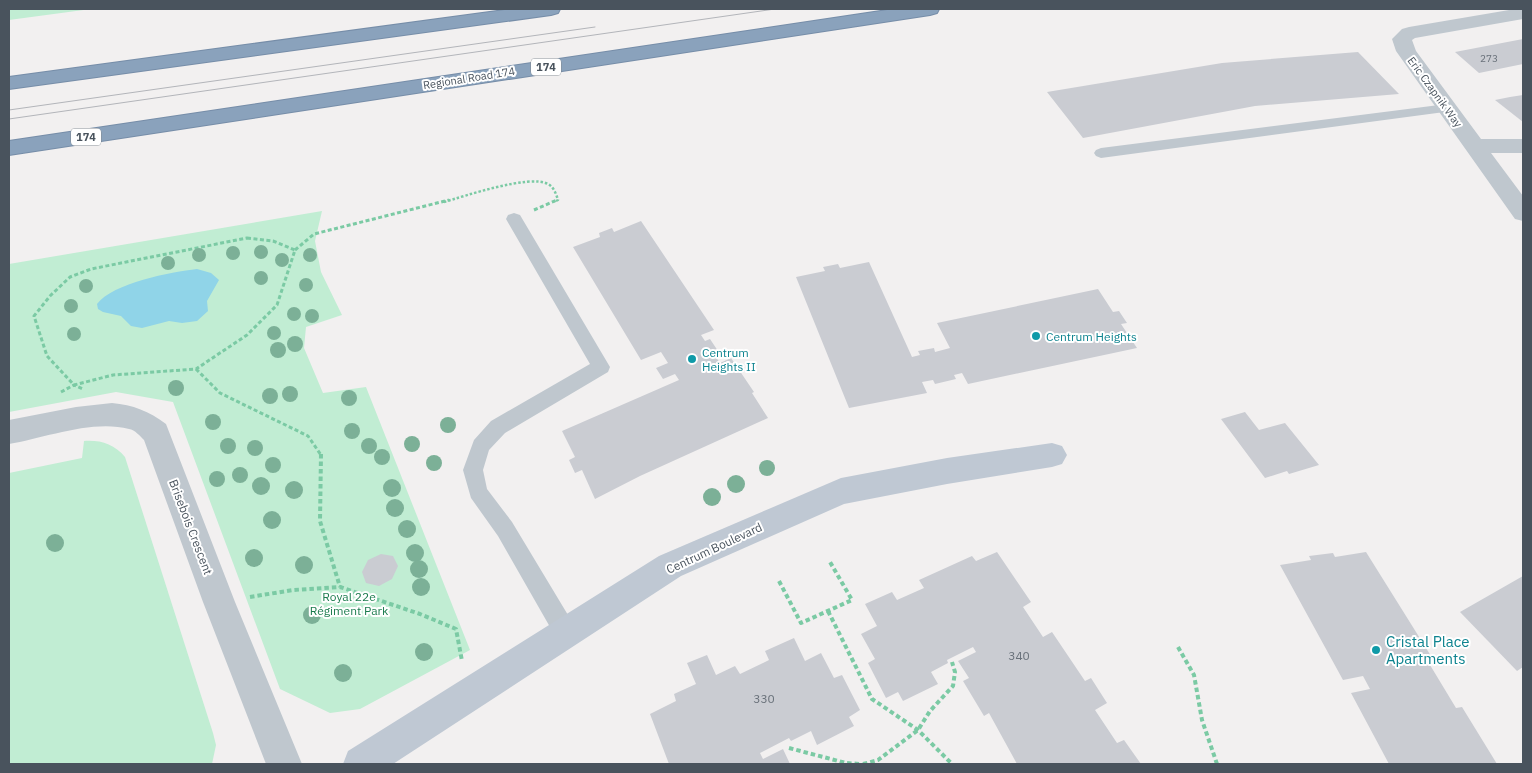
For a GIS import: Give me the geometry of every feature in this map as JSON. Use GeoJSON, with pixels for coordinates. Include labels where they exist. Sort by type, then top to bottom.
{"type":"FeatureCollection","features":[{"type":"Feature","properties":{"kind":"highway"},"geometry":{"type":"LineString","coordinates":[[480,19],[538,9]]}},
{"type":"Feature","properties":{"kind":"highway"},"geometry":{"type":"LineString","coordinates":[[9,83],[551,9]]}},
{"type":"Feature","properties":{"kind":"highway","name":"Regional Road 174"},"geometry":{"type":"LineString","coordinates":[[9,148],[930,9]]}},
{"type":"Feature","properties":{"kind":"highway"},"geometry":{"type":"LineString","coordinates":[[9,152],[162,125]]}},
{"type":"Feature","properties":{"kind":"street","name":"Eric Czapnik Way"},"geometry":{"type":"LineString","coordinates":[[1523,13],[1410,33],[1402,40],[1406,51],[1523,214]]}},
{"type":"Feature","properties":{"kind":"street"},"geometry":{"type":"LineString","coordinates":[[1474,146],[1499,148],[1523,146]]}},
{"type":"Feature","properties":{"kind":"street","name":"Brisebois Crescent"},"geometry":{"type":"LineString","coordinates":[[9,432],[100,415],[121,415],[142,421],[156,433],[219,602],[284,764]]}},
{"type":"Feature","properties":{"kind":"street","name":"Centrum Boulevard"},"geometry":{"type":"LineString","coordinates":[[361,764],[670,566],[841,491],[947,471],[1052,455]]}},
{"type":"Feature","properties":{"kind":"lane"},"geometry":{"type":"LineString","coordinates":[[1101,153],[1447,108]]}},
{"type":"Feature","properties":{"kind":"lane"},"geometry":{"type":"LineString","coordinates":[[514,219],[601,367],[498,427],[481,446],[473,470],[478,492],[505,529],[566,633]]}},
{"type":"Feature","properties":{"kind":"path"},"geometry":{"type":"LineString","coordinates":[[295,250],[273,241],[247,238],[91,269],[70,277],[50,296],[34,316],[47,356],[74,385],[113,375],[196,369],[247,334],[277,305],[295,250],[314,234],[530,180],[547,182],[556,191],[558,200],[514,219]]}},
{"type":"Feature","properties":{"kind":"path"},"geometry":{"type":"LineString","coordinates":[[196,369],[220,393],[308,436],[322,454],[320,521],[340,587]]}},
{"type":"Feature","properties":{"kind":"path"},"geometry":{"type":"LineString","coordinates":[[779,581],[801,623],[852,600],[830,562]]}},
{"type":"Feature","properties":{"kind":"path"},"geometry":{"type":"LineString","coordinates":[[219,602],[293,590],[340,587],[420,614],[456,630],[461,660],[476,692]]}},
{"type":"Feature","properties":{"kind":"path"},"geometry":{"type":"LineString","coordinates":[[828,611],[872,699],[918,730],[952,764]]}},
{"type":"Feature","properties":{"kind":"path"},"geometry":{"type":"LineString","coordinates":[[1178,648],[1194,675],[1202,720],[1217,764]]}},
{"type":"Feature","properties":{"kind":"path"},"geometry":{"type":"LineString","coordinates":[[789,748],[846,763],[861,764],[878,760],[918,730],[930,711],[953,686],[955,672],[952,662]]}},
{"type":"Feature","properties":{"kind":"green space"},"geometry":{"type":"Polygon","coordinates":[[[9,9],[91,9],[9,20],[9,9]]]}},
{"type":"Feature","properties":{"kind":"green space","name":"Royal 22e Régiment Park"},"geometry":{"type":"Polygon","coordinates":[[[322,211],[315,241],[321,272],[342,315],[306,327],[304,348],[323,393],[366,387],[470,650],[360,709],[330,713],[280,689],[173,402],[116,392],[9,412],[9,264],[322,211]]]}},
{"type":"Feature","properties":{"kind":"green space"},"geometry":{"type":"Polygon","coordinates":[[[84,441],[96,441],[107,444],[125,457],[213,733],[216,745],[212,764],[9,764],[9,473],[82,458],[84,441]]]}},
{"type":"Feature","properties":{"kind":"water"},"geometry":{"type":"Polygon","coordinates":[[[197,269],[211,273],[219,280],[207,301],[208,311],[197,321],[182,323],[169,321],[142,328],[131,326],[121,316],[98,309],[97,304],[105,297],[129,284],[158,276],[197,269]]]}},
{"type":"Feature","properties":{"kind":"building"},"geometry":{"type":"Polygon","coordinates":[[[1523,39],[1523,64],[1479,73],[1455,52],[1523,39]]]}},
{"type":"Feature","properties":{"kind":"building"},"geometry":{"type":"Polygon","coordinates":[[[1358,52],[1399,94],[1255,106],[1083,138],[1047,92],[1222,63],[1358,52]]]}},
{"type":"Feature","properties":{"kind":"building"},"geometry":{"type":"Polygon","coordinates":[[[1523,95],[1523,122],[1495,100],[1510,97],[1523,95]]]}},
{"type":"Feature","properties":{"kind":"building","name":"Centrum Heights II"},"geometry":{"type":"Polygon","coordinates":[[[641,221],[714,330],[701,335],[705,341],[710,339],[720,354],[715,356],[720,363],[731,358],[754,392],[752,393],[768,418],[640,476],[595,499],[582,470],[575,473],[569,460],[575,457],[562,431],[679,380],[675,374],[663,379],[656,368],[668,363],[661,352],[641,360],[573,247],[600,237],[599,233],[612,228],[614,232],[641,221]]]}},
{"type":"Feature","properties":{"kind":"building","name":"Centrum Heights"},"geometry":{"type":"Polygon","coordinates":[[[869,262],[912,357],[920,355],[918,351],[934,348],[935,352],[950,348],[937,323],[1098,289],[1113,312],[1119,311],[1127,323],[1121,324],[1137,348],[968,384],[962,373],[954,375],[956,379],[935,384],[933,380],[922,382],[927,393],[849,408],[796,277],[825,271],[823,267],[838,264],[840,268],[869,262]]]}},
{"type":"Feature","properties":{"kind":"building"},"geometry":{"type":"Polygon","coordinates":[[[1245,412],[1259,430],[1285,423],[1319,465],[1289,474],[1287,471],[1265,478],[1221,419],[1245,412]]]}},
{"type":"Feature","properties":{"kind":"building"},"geometry":{"type":"Polygon","coordinates":[[[997,552],[1031,602],[1023,607],[1043,637],[1052,632],[1085,681],[1091,678],[1107,703],[1095,710],[1117,743],[1124,740],[1141,764],[1017,764],[989,713],[984,716],[963,681],[969,678],[958,661],[976,652],[973,647],[947,660],[948,663],[931,672],[938,684],[903,701],[898,692],[886,698],[868,663],[875,659],[861,634],[877,626],[865,604],[892,592],[897,600],[924,588],[919,580],[972,556],[976,561],[997,552]]]}},
{"type":"Feature","properties":{"kind":"building","name":"Cristal Place Apartments"},"geometry":{"type":"Polygon","coordinates":[[[1366,552],[1436,664],[1430,665],[1456,708],[1462,707],[1497,764],[1389,764],[1351,693],[1370,689],[1363,676],[1343,680],[1280,565],[1311,560],[1309,556],[1333,553],[1335,557],[1366,552]]]}},
{"type":"Feature","properties":{"kind":"building"},"geometry":{"type":"Polygon","coordinates":[[[381,554],[393,556],[398,566],[392,579],[379,586],[366,583],[362,572],[368,560],[381,554]]]}},
{"type":"Feature","properties":{"kind":"building"},"geometry":{"type":"Polygon","coordinates":[[[1523,576],[1523,667],[1517,671],[1460,612],[1523,576]]]}},
{"type":"Feature","properties":{"kind":"building"},"geometry":{"type":"Polygon","coordinates":[[[794,638],[805,661],[821,653],[834,678],[842,675],[860,710],[849,717],[854,726],[817,745],[811,731],[791,741],[789,738],[760,753],[763,759],[783,749],[790,764],[669,764],[650,714],[676,701],[674,694],[696,684],[687,663],[707,655],[716,675],[735,666],[740,674],[769,660],[765,651],[794,638]]]}},
{"type":"Feature","properties":{"kind":"tram line"},"geometry":{"type":"LineString","coordinates":[[9,119],[775,9]]}},
{"type":"Feature","properties":{"kind":"tram line"},"geometry":{"type":"LineString","coordinates":[[9,110],[595,27]]}},
{"type":"Feature","properties":{"kind":"place","name":"Centrum Heights"},"geometry":{"type":"Point","coordinates":[1036,336]}},
{"type":"Feature","properties":{"kind":"place","name":"Centrum Heights II"},"geometry":{"type":"Point","coordinates":[692,359]}},
{"type":"Feature","properties":{"kind":"place","name":"Cristal Place Apartments"},"geometry":{"type":"Point","coordinates":[1376,650]}}]}
